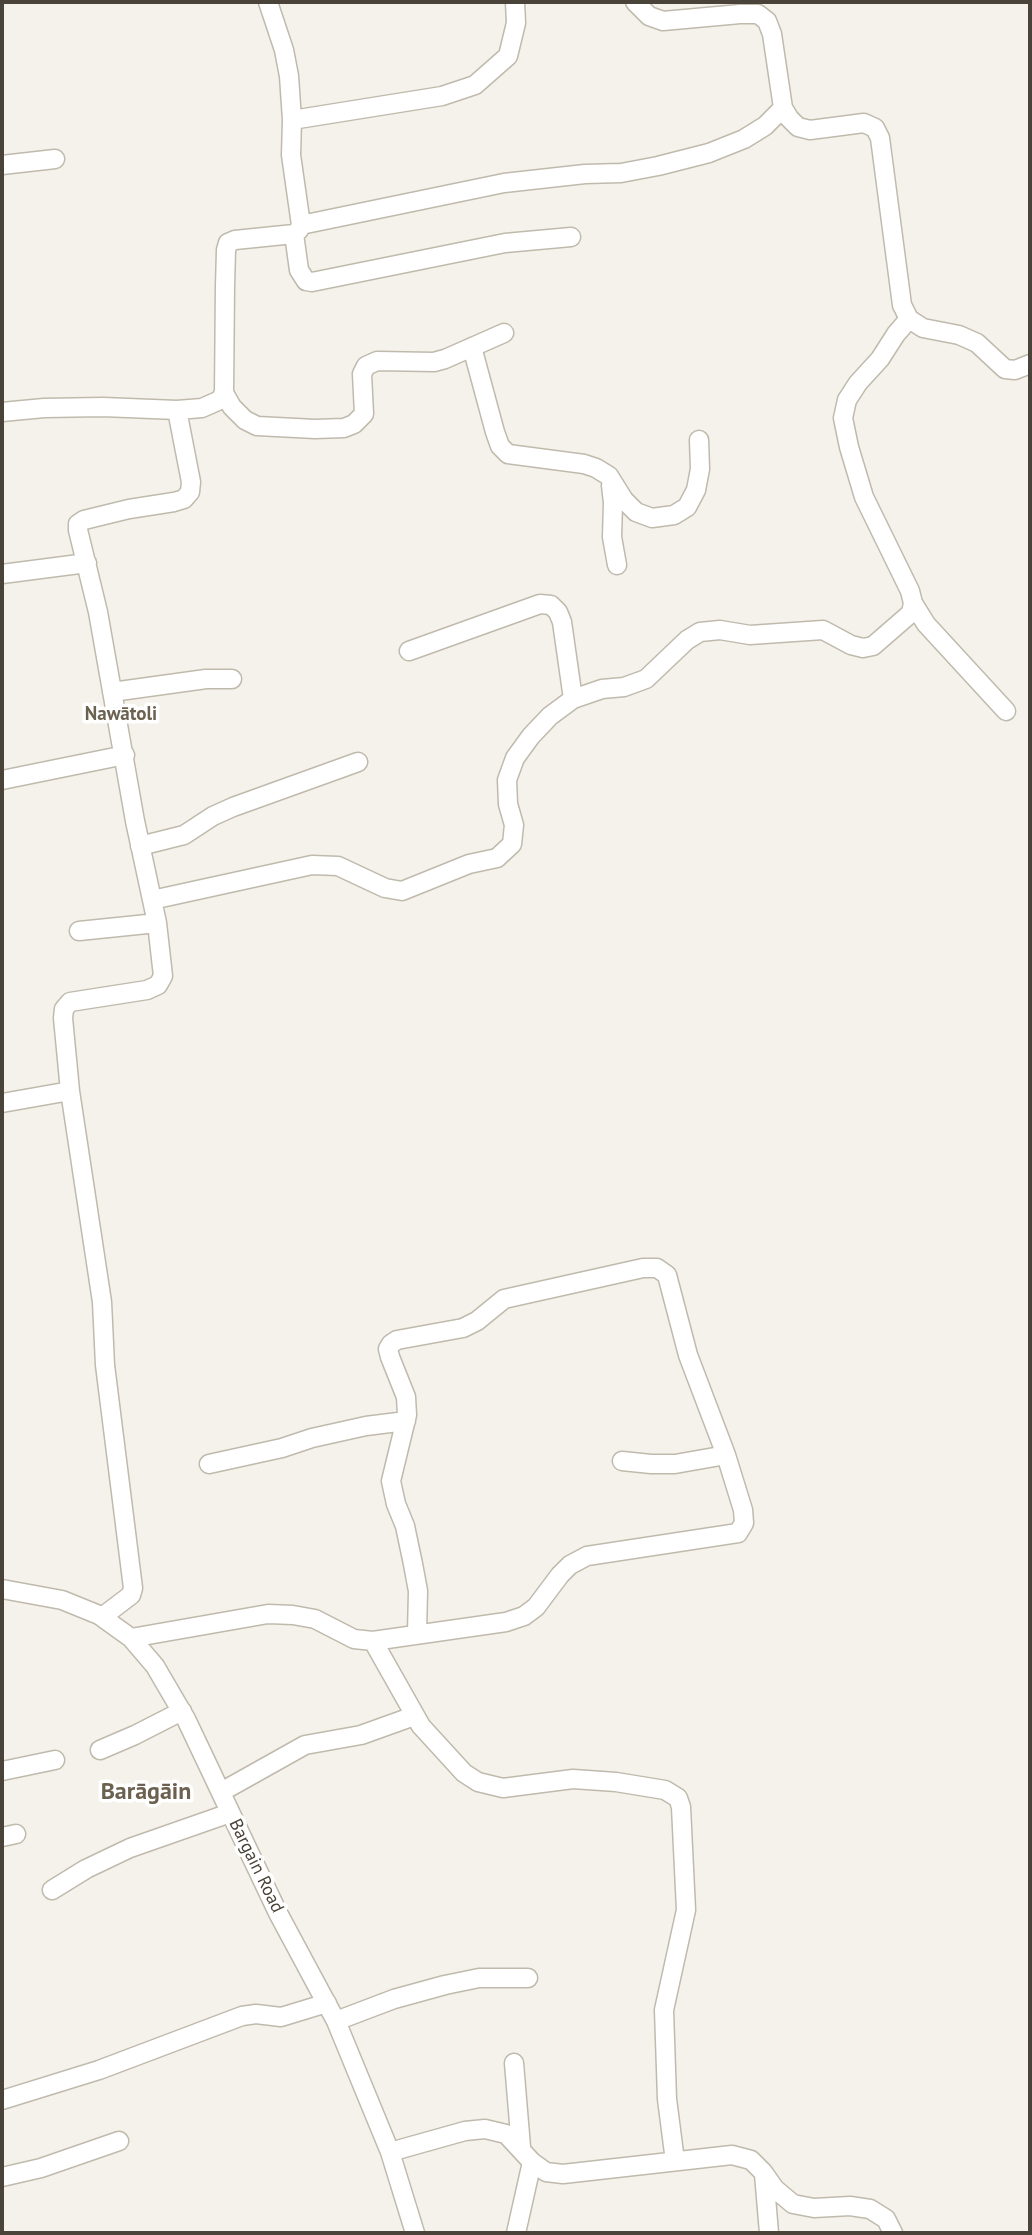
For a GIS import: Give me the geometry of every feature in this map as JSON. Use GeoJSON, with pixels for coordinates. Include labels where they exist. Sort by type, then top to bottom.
{"type":"FeatureCollection","features":[{"type":"Feature","properties":{"kind":"street"},"geometry":{"type":"LineString","coordinates":[[268,2],[284,50],[289,76],[292,120],[290,156],[299,270],[306,281],[312,282],[505,243],[571,237]]}},
{"type":"Feature","properties":{"kind":"street"},"geometry":{"type":"LineString","coordinates":[[292,120],[442,96],[475,85],[508,56],[516,23],[515,2]]}},
{"type":"Feature","properties":{"kind":"street"},"geometry":{"type":"LineString","coordinates":[[635,2],[649,16],[663,21],[758,14],[767,21],[772,34],[783,108],[798,127],[810,130],[864,123],[875,128],[880,138],[902,305],[909,319],[923,328],[959,335],[977,343],[1005,369],[1014,370],[1030,364]]}},
{"type":"Feature","properties":{"kind":"street"},"geometry":{"type":"LineString","coordinates":[[2,412],[103,407],[177,410],[212,405],[220,400],[224,393],[228,243],[505,183],[621,173],[657,166],[709,153],[744,139],[765,126],[783,108]]}},
{"type":"Feature","properties":{"kind":"street"},"geometry":{"type":"LineString","coordinates":[[2,165],[55,159]]}},
{"type":"Feature","properties":{"kind":"street"},"geometry":{"type":"LineString","coordinates":[[909,319],[847,400],[844,418],[849,447],[864,497],[910,591],[913,603],[926,624],[1006,711]]}},
{"type":"Feature","properties":{"kind":"street"},"geometry":{"type":"LineString","coordinates":[[224,393],[232,407],[245,420],[257,426],[344,428],[355,424],[363,414],[362,374],[366,366],[377,362],[434,362],[503,333]]}},
{"type":"Feature","properties":{"kind":"street"},"geometry":{"type":"LineString","coordinates":[[472,347],[500,446],[508,454],[597,468],[609,476],[624,500],[636,512],[652,518],[674,515],[687,507],[696,490],[700,469],[699,440]]}},
{"type":"Feature","properties":{"kind":"street"},"geometry":{"type":"LineString","coordinates":[[102,1617],[131,1595],[134,1588],[105,1366],[102,1302],[70,1091],[64,1009],[70,1002],[80,999],[147,990],[158,985],[163,976],[163,965],[125,755],[78,524],[184,499],[190,492],[191,482],[177,410]]}},
{"type":"Feature","properties":{"kind":"street"},"geometry":{"type":"LineString","coordinates":[[609,476],[613,503],[612,537],[617,565]]}},
{"type":"Feature","properties":{"kind":"street"},"geometry":{"type":"LineString","coordinates":[[2,574],[87,563]]}},
{"type":"Feature","properties":{"kind":"street"},"geometry":{"type":"LineString","coordinates":[[152,900],[312,864],[338,866],[385,888],[401,891],[469,864],[497,858],[512,844],[514,825],[508,804],[507,780],[515,758],[530,736],[550,716],[573,699],[646,679],[687,640],[700,632],[720,630],[750,635],[823,630],[851,645],[863,648],[873,646],[911,613],[913,603]]}},
{"type":"Feature","properties":{"kind":"street"},"geometry":{"type":"LineString","coordinates":[[409,651],[540,604],[551,605],[562,622],[573,699]]}},
{"type":"Feature","properties":{"kind":"street"},"geometry":{"type":"LineString","coordinates":[[112,692],[206,679],[232,679]]}},
{"type":"Feature","properties":{"kind":"street"},"geometry":{"type":"LineString","coordinates":[[2,780],[125,755]]}},
{"type":"Feature","properties":{"kind":"street"},"geometry":{"type":"LineString","coordinates":[[140,846],[184,835],[213,816],[233,807],[358,762]]}},
{"type":"Feature","properties":{"kind":"street"},"geometry":{"type":"LineString","coordinates":[[79,931],[157,923]]}},
{"type":"Feature","properties":{"kind":"street"},"geometry":{"type":"LineString","coordinates":[[2,1103],[70,1091]]}},
{"type":"Feature","properties":{"kind":"street"},"geometry":{"type":"LineString","coordinates":[[131,1639],[268,1614],[315,1619],[355,1639],[373,1641],[506,1622],[524,1616],[536,1607],[570,1565],[587,1556],[738,1533],[744,1523],[743,1510],[726,1455],[688,1355],[667,1275],[657,1268],[643,1268],[505,1299],[477,1321],[463,1328],[397,1340],[391,1344],[388,1349],[390,1357],[406,1397],[406,1420],[391,1481],[405,1526],[418,1591],[417,1633]]}},
{"type":"Feature","properties":{"kind":"street"},"geometry":{"type":"LineString","coordinates":[[209,1464],[282,1448],[312,1438],[406,1420]]}},
{"type":"Feature","properties":{"kind":"street"},"geometry":{"type":"LineString","coordinates":[[622,1461],[675,1464],[726,1455]]}},
{"type":"Feature","properties":{"kind":"street","name":"Bargain Road"},"geometry":{"type":"LineString","coordinates":[[2,1589],[62,1600],[102,1617],[131,1639],[155,1666],[181,1711],[278,1913],[336,2021],[390,2152],[415,2233]]}},
{"type":"Feature","properties":{"kind":"street"},"geometry":{"type":"LineString","coordinates":[[373,1641],[414,1716],[432,1741],[464,1773],[478,1782],[490,1786],[519,1787],[573,1779],[617,1782],[665,1790],[678,1798],[681,1807],[686,1910],[664,2010],[666,2088],[674,2161]]}},
{"type":"Feature","properties":{"kind":"street"},"geometry":{"type":"LineString","coordinates":[[100,1750],[181,1711]]}},
{"type":"Feature","properties":{"kind":"street"},"geometry":{"type":"LineString","coordinates":[[221,1791],[305,1745],[361,1735],[414,1716]]}},
{"type":"Feature","properties":{"kind":"street"},"geometry":{"type":"LineString","coordinates":[[2,1771],[55,1760]]}},
{"type":"Feature","properties":{"kind":"street"},"geometry":{"type":"LineString","coordinates":[[52,1890],[131,1848],[230,1813]]}},
{"type":"Feature","properties":{"kind":"street"},"geometry":{"type":"LineString","coordinates":[[336,2021],[394,1999],[445,1985],[479,1978],[528,1978]]}},
{"type":"Feature","properties":{"kind":"street"},"geometry":{"type":"LineString","coordinates":[[2,2100],[99,2070],[242,2016],[256,2014],[281,2017],[327,2003]]}},
{"type":"Feature","properties":{"kind":"street"},"geometry":{"type":"LineString","coordinates":[[514,2063],[527,2154],[516,2233]]}},
{"type":"Feature","properties":{"kind":"street"},"geometry":{"type":"LineString","coordinates":[[390,2152],[465,2131],[485,2129],[506,2134],[546,2172],[563,2174],[732,2155],[751,2160],[764,2172],[775,2189],[793,2204],[814,2208],[870,2208],[886,2219],[893,2233]]}},
{"type":"Feature","properties":{"kind":"street"},"geometry":{"type":"LineString","coordinates":[[2,2177],[54,2164],[119,2141]]}},
{"type":"Feature","properties":{"kind":"street"},"geometry":{"type":"LineString","coordinates":[[764,2172],[769,2233]]}},
{"type":"Feature","properties":{"kind":"district","name":"Nawātoli"},"geometry":{"type":"Point","coordinates":[121,715]}},
{"type":"Feature","properties":{"kind":"district","name":"Barāgāin"},"geometry":{"type":"Point","coordinates":[146,1792]}}]}
